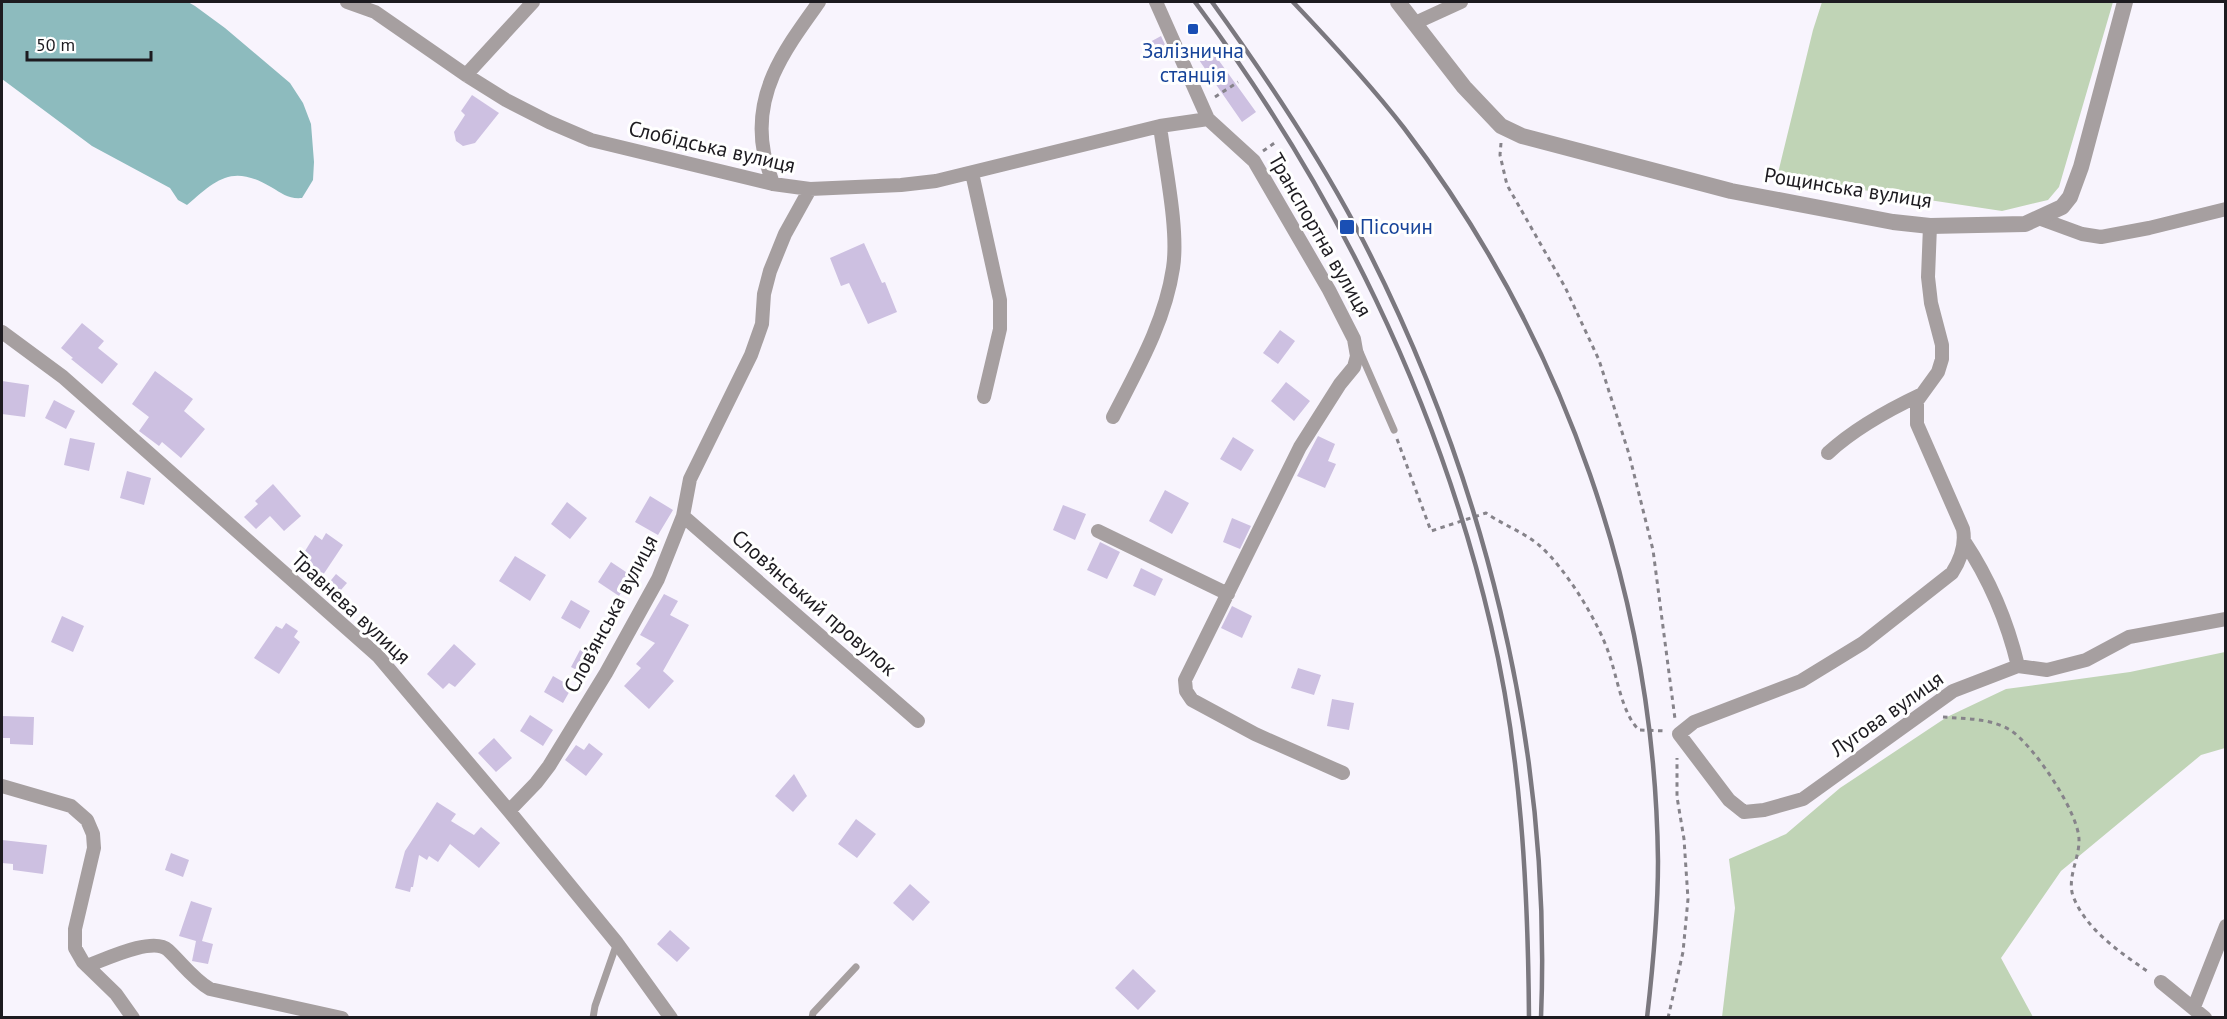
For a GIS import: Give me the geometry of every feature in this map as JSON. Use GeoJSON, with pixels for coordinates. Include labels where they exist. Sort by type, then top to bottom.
{"type":"FeatureCollection","features":[{"type":"Feature","properties":{"kind":"street","name":"Слобідська вулиця"},"geometry":{"type":"LineString","coordinates":[[347,2],[380,7],[466,75],[549,122],[591,140],[773,184],[810,189],[902,186],[972,173],[1205,113]]}},
{"type":"Feature","properties":{"kind":"street"},"geometry":{"type":"LineString","coordinates":[[466,75],[533,2]]}},
{"type":"Feature","properties":{"kind":"street"},"geometry":{"type":"LineString","coordinates":[[773,184],[764,152],[761,117],[765,97],[784,50],[819,2]]}},
{"type":"Feature","properties":{"kind":"street","name":"Транспортна вулиця"},"geometry":{"type":"LineString","coordinates":[[1156,2],[1205,113],[1254,161],[1329,290],[1354,339]]}},
{"type":"Feature","properties":{"kind":"street"},"geometry":{"type":"LineString","coordinates":[[1398,2],[1464,87],[1501,126]]}},
{"type":"Feature","properties":{"kind":"street"},"geometry":{"type":"LineString","coordinates":[[1415,23],[1461,2]]}},
{"type":"Feature","properties":{"kind":"street"},"geometry":{"type":"LineString","coordinates":[[2041,219],[2062,207],[2070,197],[2126,2]]}},
{"type":"Feature","properties":{"kind":"street"},"geometry":{"type":"LineString","coordinates":[[1113,417],[1150,344],[1164,306],[1173,267],[1173,228],[1160,126]]}},
{"type":"Feature","properties":{"kind":"street","name":"Рощинська вулиця"},"geometry":{"type":"LineString","coordinates":[[1501,126],[1522,136],[1731,191],[1863,217],[1930,226],[2025,224],[2041,219]]}},
{"type":"Feature","properties":{"kind":"street"},"geometry":{"type":"LineString","coordinates":[[972,173],[1000,300],[1000,329],[984,397]]}},
{"type":"Feature","properties":{"kind":"street","name":"Слов’янська вулиця"},"geometry":{"type":"LineString","coordinates":[[509,811],[549,766],[606,673],[658,579],[683,516],[690,479],[751,355],[762,324],[764,294],[770,271],[785,234],[810,189]]}},
{"type":"Feature","properties":{"kind":"street"},"geometry":{"type":"LineString","coordinates":[[2041,219],[2082,234],[2101,237],[2226,210]]}},
{"type":"Feature","properties":{"kind":"street"},"geometry":{"type":"LineString","coordinates":[[1679,734],[1694,722],[1801,681],[1863,643],[1952,573],[1960,560],[1964,541],[1958,513],[1924,444],[1917,424],[1917,401],[1938,372],[1943,352],[1930,303],[1928,277],[1930,226]]}},
{"type":"Feature","properties":{"kind":"street","name":"Травнева вулиця"},"geometry":{"type":"LineString","coordinates":[[2,332],[63,377],[378,656],[617,943],[671,1017]]}},
{"type":"Feature","properties":{"kind":"street"},"geometry":{"type":"LineString","coordinates":[[1343,773],[1255,734],[1192,700],[1188,696],[1185,680],[1300,447],[1340,384],[1354,367],[1357,356],[1354,339]]}},
{"type":"Feature","properties":{"kind":"street"},"geometry":{"type":"LineString","coordinates":[[1828,453],[1845,438],[1922,394]]}},
{"type":"Feature","properties":{"kind":"street","name":"Слов’янський провулок"},"geometry":{"type":"LineString","coordinates":[[683,516],[918,722]]}},
{"type":"Feature","properties":{"kind":"street"},"geometry":{"type":"LineString","coordinates":[[1098,531],[1227,594]]}},
{"type":"Feature","properties":{"kind":"street"},"geometry":{"type":"LineString","coordinates":[[1964,541],[1995,593],[2011,637],[2018,666]]}},
{"type":"Feature","properties":{"kind":"street","name":"Лугова вулиця"},"geometry":{"type":"LineString","coordinates":[[1679,734],[1729,800],[1744,812],[1764,810],[1803,799],[1953,691],[2018,666],[2047,670],[2086,660],[2129,637],[2226,620]]}},
{"type":"Feature","properties":{"kind":"street"},"geometry":{"type":"LineString","coordinates":[[2,786],[71,806],[82,815],[90,827],[94,841],[93,855],[75,929],[75,948],[87,966],[116,994],[133,1017]]}},
{"type":"Feature","properties":{"kind":"street"},"geometry":{"type":"LineString","coordinates":[[2194,1007],[2226,926]]}},
{"type":"Feature","properties":{"kind":"street"},"geometry":{"type":"LineString","coordinates":[[87,966],[126,952],[156,945],[166,947],[200,983],[210,989],[342,1017]]}},
{"type":"Feature","properties":{"kind":"street"},"geometry":{"type":"LineString","coordinates":[[2161,982],[2205,1017]]}},
{"type":"Feature","properties":{"kind":"lane"},"geometry":{"type":"LineString","coordinates":[[1354,339],[1394,430]]}},
{"type":"Feature","properties":{"kind":"lane"},"geometry":{"type":"LineString","coordinates":[[593,1017],[617,943]]}},
{"type":"Feature","properties":{"kind":"lane"},"geometry":{"type":"LineString","coordinates":[[812,1017],[813,1013],[856,967]]}},
{"type":"Feature","properties":{"kind":"path"},"geometry":{"type":"LineString","coordinates":[[1205,113],[1238,82]]}},
{"type":"Feature","properties":{"kind":"path"},"geometry":{"type":"LineString","coordinates":[[1501,126],[1500,155],[1507,185],[1565,287],[1599,360],[1629,454],[1653,550],[1675,719]]}},
{"type":"Feature","properties":{"kind":"path"},"geometry":{"type":"LineString","coordinates":[[1394,430],[1431,531],[1486,513],[1540,546],[1569,579],[1590,614],[1609,652],[1634,726],[1639,730],[1679,734],[1677,797],[1684,839],[1688,899],[1683,952],[1668,1017]]}},
{"type":"Feature","properties":{"kind":"path"},"geometry":{"type":"LineString","coordinates":[[1921,714],[1985,720],[2011,731],[2050,774],[2073,815],[2079,841],[2073,869],[2072,893],[2078,906],[2106,942],[2161,982]]}},
{"type":"Feature","properties":{"kind":"green space"},"geometry":{"type":"Polygon","coordinates":[[[1822,2],[2113,2],[2059,187],[2048,200],[2002,211],[1777,177],[1822,2]]]}},
{"type":"Feature","properties":{"kind":"green space"},"geometry":{"type":"Polygon","coordinates":[[[2225,652],[2225,748],[2201,755],[2061,871],[2001,958],[2033,1017],[1722,1017],[1735,908],[1729,859],[1786,834],[1840,788],[1947,717],[2006,689],[2130,672],[2225,652]]]}},
{"type":"Feature","properties":{"kind":"water"},"geometry":{"type":"Polygon","coordinates":[[[2,2],[188,2],[195,6],[290,83],[303,103],[311,124],[314,162],[313,180],[302,198],[289,197],[246,176],[235,176],[216,182],[187,205],[178,200],[170,188],[92,146],[2,79],[2,2]]]}},
{"type":"Feature","properties":{"kind":"building"},"geometry":{"type":"Polygon","coordinates":[[[1161,36],[1168,51],[1157,56],[1150,42],[1161,36]]]}},
{"type":"Feature","properties":{"kind":"building"},"geometry":{"type":"Polygon","coordinates":[[[1212,51],[1256,112],[1242,122],[1199,60],[1212,51]]]}},
{"type":"Feature","properties":{"kind":"building"},"geometry":{"type":"Polygon","coordinates":[[[472,95],[499,113],[475,143],[463,146],[456,141],[454,132],[465,115],[461,111],[472,95]]]}},
{"type":"Feature","properties":{"kind":"building"},"geometry":{"type":"Polygon","coordinates":[[[864,243],[882,283],[885,282],[897,312],[868,324],[849,283],[841,286],[830,258],[864,243]]]}},
{"type":"Feature","properties":{"kind":"building"},"geometry":{"type":"Polygon","coordinates":[[[82,323],[104,341],[98,348],[118,364],[102,384],[61,348],[82,323]]]}},
{"type":"Feature","properties":{"kind":"building"},"geometry":{"type":"Polygon","coordinates":[[[1280,330],[1295,341],[1278,364],[1263,353],[1280,330]]]}},
{"type":"Feature","properties":{"kind":"building"},"geometry":{"type":"Polygon","coordinates":[[[155,371],[193,399],[184,411],[205,429],[181,458],[162,442],[159,446],[139,431],[149,417],[132,404],[155,371]]]}},
{"type":"Feature","properties":{"kind":"building"},"geometry":{"type":"Polygon","coordinates":[[[2,381],[29,385],[25,417],[2,414],[2,381]]]}},
{"type":"Feature","properties":{"kind":"building"},"geometry":{"type":"Polygon","coordinates":[[[1286,382],[1310,401],[1294,421],[1271,401],[1286,382]]]}},
{"type":"Feature","properties":{"kind":"building"},"geometry":{"type":"Polygon","coordinates":[[[54,400],[75,411],[66,429],[45,418],[54,400]]]}},
{"type":"Feature","properties":{"kind":"building"},"geometry":{"type":"Polygon","coordinates":[[[1318,436],[1335,444],[1328,461],[1336,464],[1325,488],[1297,476],[1318,436]]]}},
{"type":"Feature","properties":{"kind":"building"},"geometry":{"type":"Polygon","coordinates":[[[1233,437],[1254,450],[1241,471],[1220,459],[1233,437]]]}},
{"type":"Feature","properties":{"kind":"building"},"geometry":{"type":"Polygon","coordinates":[[[70,438],[95,443],[89,471],[64,465],[70,438]]]}},
{"type":"Feature","properties":{"kind":"building"},"geometry":{"type":"Polygon","coordinates":[[[127,471],[151,478],[144,505],[120,498],[127,471]]]}},
{"type":"Feature","properties":{"kind":"building"},"geometry":{"type":"Polygon","coordinates":[[[273,484],[301,516],[284,531],[270,516],[256,529],[244,517],[258,504],[255,501],[273,484]]]}},
{"type":"Feature","properties":{"kind":"building"},"geometry":{"type":"Polygon","coordinates":[[[1165,490],[1189,503],[1172,534],[1149,521],[1165,490]]]}},
{"type":"Feature","properties":{"kind":"building"},"geometry":{"type":"Polygon","coordinates":[[[650,496],[673,510],[658,535],[635,522],[650,496]]]}},
{"type":"Feature","properties":{"kind":"building"},"geometry":{"type":"Polygon","coordinates":[[[567,502],[587,518],[570,539],[551,524],[567,502]]]}},
{"type":"Feature","properties":{"kind":"building"},"geometry":{"type":"Polygon","coordinates":[[[1063,505],[1086,514],[1075,540],[1053,530],[1063,505]]]}},
{"type":"Feature","properties":{"kind":"building"},"geometry":{"type":"Polygon","coordinates":[[[1232,518],[1251,526],[1240,549],[1223,542],[1232,518]]]}},
{"type":"Feature","properties":{"kind":"building"},"geometry":{"type":"Polygon","coordinates":[[[326,533],[343,545],[323,575],[300,559],[315,535],[322,540],[326,533]]]}},
{"type":"Feature","properties":{"kind":"building"},"geometry":{"type":"Polygon","coordinates":[[[1100,542],[1120,552],[1107,579],[1087,570],[1100,542]]]}},
{"type":"Feature","properties":{"kind":"building"},"geometry":{"type":"Polygon","coordinates":[[[515,556],[546,575],[530,601],[499,581],[515,556]]]}},
{"type":"Feature","properties":{"kind":"building"},"geometry":{"type":"Polygon","coordinates":[[[611,562],[632,576],[619,596],[598,582],[611,562]]]}},
{"type":"Feature","properties":{"kind":"building"},"geometry":{"type":"Polygon","coordinates":[[[1141,568],[1163,579],[1155,596],[1133,586],[1141,568]]]}},
{"type":"Feature","properties":{"kind":"building"},"geometry":{"type":"Polygon","coordinates":[[[336,574],[347,583],[333,599],[323,590],[336,574]]]}},
{"type":"Feature","properties":{"kind":"building"},"geometry":{"type":"Polygon","coordinates":[[[664,594],[678,601],[670,615],[689,625],[663,671],[674,681],[649,709],[624,686],[641,668],[636,664],[655,643],[640,635],[664,594]]]}},
{"type":"Feature","properties":{"kind":"building"},"geometry":{"type":"Polygon","coordinates":[[[571,600],[590,611],[580,629],[561,618],[571,600]]]}},
{"type":"Feature","properties":{"kind":"building"},"geometry":{"type":"Polygon","coordinates":[[[1232,606],[1252,616],[1242,638],[1221,628],[1232,606]]]}},
{"type":"Feature","properties":{"kind":"building"},"geometry":{"type":"Polygon","coordinates":[[[62,616],[84,626],[73,652],[51,642],[62,616]]]}},
{"type":"Feature","properties":{"kind":"building"},"geometry":{"type":"Polygon","coordinates":[[[286,623],[298,631],[294,637],[300,642],[279,674],[254,658],[276,626],[282,629],[286,623]]]}},
{"type":"Feature","properties":{"kind":"building"},"geometry":{"type":"Polygon","coordinates":[[[454,644],[476,664],[455,687],[449,683],[443,689],[427,674],[454,644]]]}},
{"type":"Feature","properties":{"kind":"building"},"geometry":{"type":"Polygon","coordinates":[[[580,650],[595,658],[586,675],[571,667],[580,650]]]}},
{"type":"Feature","properties":{"kind":"building"},"geometry":{"type":"Polygon","coordinates":[[[1298,668],[1321,675],[1314,695],[1291,688],[1298,668]]]}},
{"type":"Feature","properties":{"kind":"building"},"geometry":{"type":"Polygon","coordinates":[[[553,676],[572,687],[563,703],[544,692],[553,676]]]}},
{"type":"Feature","properties":{"kind":"building"},"geometry":{"type":"Polygon","coordinates":[[[1332,699],[1354,703],[1349,730],[1327,726],[1332,699]]]}},
{"type":"Feature","properties":{"kind":"building"},"geometry":{"type":"Polygon","coordinates":[[[530,715],[553,730],[543,746],[520,731],[530,715]]]}},
{"type":"Feature","properties":{"kind":"building"},"geometry":{"type":"Polygon","coordinates":[[[2,716],[34,717],[33,745],[10,744],[10,738],[2,738],[2,716]]]}},
{"type":"Feature","properties":{"kind":"building"},"geometry":{"type":"Polygon","coordinates":[[[494,738],[512,758],[496,772],[478,753],[494,738]]]}},
{"type":"Feature","properties":{"kind":"building"},"geometry":{"type":"Polygon","coordinates":[[[589,743],[603,754],[586,776],[565,760],[576,745],[584,750],[589,743]]]}},
{"type":"Feature","properties":{"kind":"building"},"geometry":{"type":"Polygon","coordinates":[[[794,774],[807,796],[793,812],[775,796],[794,774]]]}},
{"type":"Feature","properties":{"kind":"building"},"geometry":{"type":"Polygon","coordinates":[[[437,802],[456,814],[451,821],[474,835],[481,827],[500,843],[479,868],[450,844],[438,862],[429,856],[427,860],[419,855],[410,892],[395,888],[405,851],[437,802]]]}},
{"type":"Feature","properties":{"kind":"building"},"geometry":{"type":"Polygon","coordinates":[[[856,819],[876,834],[857,858],[838,844],[856,819]]]}},
{"type":"Feature","properties":{"kind":"building"},"geometry":{"type":"Polygon","coordinates":[[[2,840],[47,845],[43,874],[13,870],[13,864],[2,863],[2,840]]]}},
{"type":"Feature","properties":{"kind":"building"},"geometry":{"type":"Polygon","coordinates":[[[171,853],[189,860],[183,877],[165,870],[171,853]]]}},
{"type":"Feature","properties":{"kind":"building"},"geometry":{"type":"Polygon","coordinates":[[[910,884],[930,902],[913,921],[893,903],[910,884]]]}},
{"type":"Feature","properties":{"kind":"building"},"geometry":{"type":"Polygon","coordinates":[[[191,901],[212,908],[202,941],[213,944],[208,964],[192,961],[196,941],[179,936],[191,901]]]}},
{"type":"Feature","properties":{"kind":"building"},"geometry":{"type":"Polygon","coordinates":[[[670,930],[690,948],[677,962],[657,944],[670,930]]]}},
{"type":"Feature","properties":{"kind":"building"},"geometry":{"type":"Polygon","coordinates":[[[1133,969],[1156,991],[1138,1010],[1115,988],[1133,969]]]}},
{"type":"Feature","properties":{"kind":"railway"},"geometry":{"type":"LineString","coordinates":[[1195,2],[1245,73],[1292,146],[1336,221],[1411,378],[1442,459],[1469,542],[1491,626],[1509,722],[1521,820],[1527,919],[1529,1018]]}},
{"type":"Feature","properties":{"kind":"railway"},"geometry":{"type":"LineString","coordinates":[[1212,2],[1288,112],[1356,227],[1401,319],[1440,414],[1473,511],[1500,610],[1521,711],[1535,813],[1541,915],[1541,1018]]}},
{"type":"Feature","properties":{"kind":"railway"},"geometry":{"type":"LineString","coordinates":[[1293,2],[1350,63],[1404,128],[1461,209],[1511,294],[1554,383],[1590,474],[1619,568],[1640,665],[1653,762],[1658,881],[1647,1018]]}},
{"type":"Feature","properties":{"kind":"place","name":"Залізнична станція"},"geometry":{"type":"Point","coordinates":[1193,29]}},
{"type":"Feature","properties":{"kind":"place","name":"Пісочин"},"geometry":{"type":"Point","coordinates":[1347,227]}}]}
